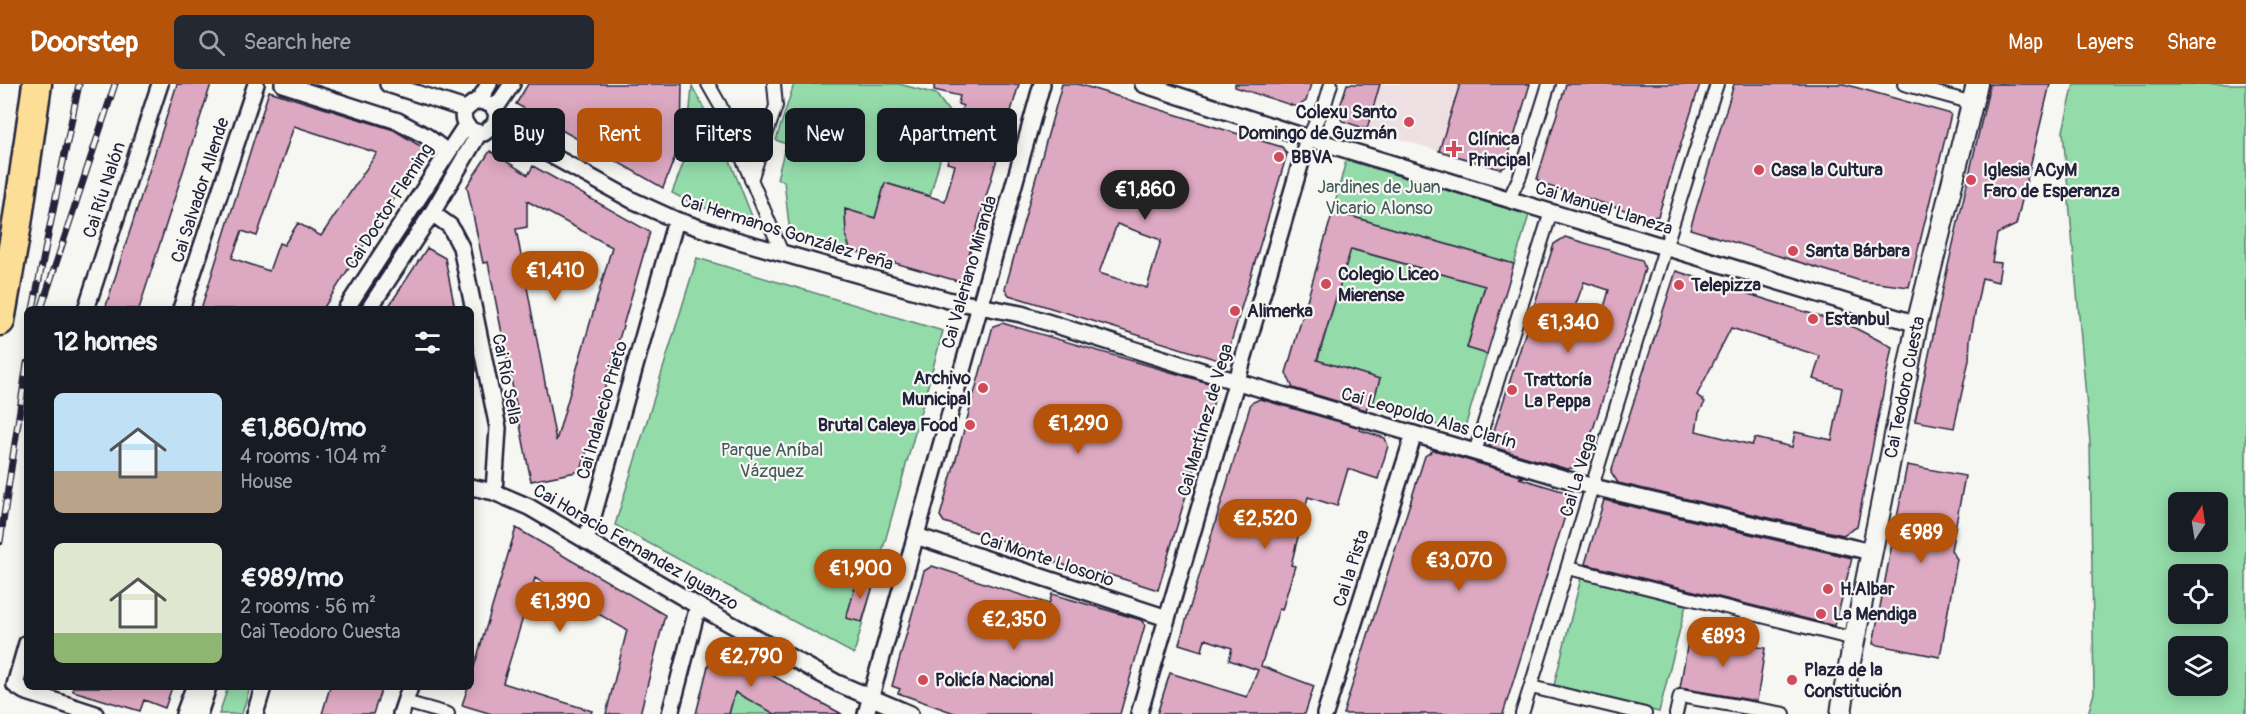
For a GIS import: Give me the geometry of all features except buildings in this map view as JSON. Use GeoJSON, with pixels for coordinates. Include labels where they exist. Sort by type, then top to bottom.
{"type":"FeatureCollection","features":[{"type":"Feature","properties":{"kind":"highway"},"geometry":{"type":"LineString","coordinates":[[0,321],[17,224],[37,84]]}},
{"type":"Feature","properties":{"kind":"street","name":"Cai Ríu Nalón"},"geometry":{"type":"LineString","coordinates":[[87,306],[160,84]]}},
{"type":"Feature","properties":{"kind":"street","name":"Cai Salvador Allende"},"geometry":{"type":"LineString","coordinates":[[182,306],[256,84]]}},
{"type":"Feature","properties":{"kind":"street"},"geometry":{"type":"LineString","coordinates":[[283,84],[398,121],[426,136],[447,152]]}},
{"type":"Feature","properties":{"kind":"street"},"geometry":{"type":"LineString","coordinates":[[388,84],[470,122]]}},
{"type":"Feature","properties":{"kind":"street","name":"Cai Doctor Fleming"},"geometry":{"type":"LineString","coordinates":[[499,108],[512,84]]}},
{"type":"Feature","properties":{"kind":"street"},"geometry":{"type":"LineString","coordinates":[[708,84],[720,105],[782,253]]}},
{"type":"Feature","properties":{"kind":"street"},"geometry":{"type":"LineString","coordinates":[[751,180],[776,106],[774,84]]}},
{"type":"Feature","properties":{"kind":"street","name":"Cai Valeriano Miranda"},"geometry":{"type":"LineString","coordinates":[[866,714],[1042,84]]}},
{"type":"Feature","properties":{"kind":"street","name":"Cai Manuel Llaneza"},"geometry":{"type":"LineString","coordinates":[[1143,84],[1308,138],[1917,324]]}},
{"type":"Feature","properties":{"kind":"street"},"geometry":{"type":"LineString","coordinates":[[1308,138],[1326,104],[1331,84]]}},
{"type":"Feature","properties":{"kind":"street"},"geometry":{"type":"LineString","coordinates":[[1509,199],[1520,176],[1549,84]]}},
{"type":"Feature","properties":{"kind":"street","name":"Cai La Vega"},"geometry":{"type":"LineString","coordinates":[[1522,714],[1593,487],[1664,246],[1717,84]]}},
{"type":"Feature","properties":{"kind":"street"},"geometry":{"type":"LineString","coordinates":[[1904,84],[1975,94]]}},
{"type":"Feature","properties":{"kind":"street","name":"Cai Doctor Fleming"},"geometry":{"type":"LineString","coordinates":[[371,306],[432,213],[470,122],[468,105],[483,89],[492,110]]}},
{"type":"Feature","properties":{"kind":"street","name":"Cai Teodoro Cuesta"},"geometry":{"type":"LineString","coordinates":[[1841,714],[1917,324],[1975,94]]}},
{"type":"Feature","properties":{"kind":"street","name":"Cai Doctor Fleming"},"geometry":{"type":"LineString","coordinates":[[348,306],[447,152],[470,122]]}},
{"type":"Feature","properties":{"kind":"street","name":"Cai Doctor Fleming"},"geometry":{"type":"LineString","coordinates":[[470,122],[489,131],[492,124]]}},
{"type":"Feature","properties":{"kind":"street","name":"Cai Martínez de Vega"},"geometry":{"type":"LineString","coordinates":[[1138,714],[1308,138]]}},
{"type":"Feature","properties":{"kind":"street","name":"Cai Hermanos González Peña"},"geometry":{"type":"LineString","coordinates":[[565,159],[632,200],[676,220],[948,300],[980,305]]}},
{"type":"Feature","properties":{"kind":"street"},"geometry":{"type":"LineString","coordinates":[[1475,452],[1551,212]]}},
{"type":"Feature","properties":{"kind":"street","name":"Cai Río Sella"},"geometry":{"type":"LineString","coordinates":[[432,213],[450,226],[461,248],[473,306]]}},
{"type":"Feature","properties":{"kind":"street","name":"Cai Indalecio Prieto"},"geometry":{"type":"LineString","coordinates":[[586,541],[676,220]]}},
{"type":"Feature","properties":{"kind":"street","name":"Cai Leopoldo Alas Clarín"},"geometry":{"type":"LineString","coordinates":[[980,305],[1021,314],[1236,381],[1593,487],[1871,552]]}},
{"type":"Feature","properties":{"kind":"street","name":"Cai Río Sella"},"geometry":{"type":"LineString","coordinates":[[474,311],[498,428],[494,492]]}},
{"type":"Feature","properties":{"kind":"street","name":"Cai la Pista"},"geometry":{"type":"LineString","coordinates":[[1325,714],[1414,434]]}},
{"type":"Feature","properties":{"kind":"street","name":"Cai Horacio Fernandez Iguanzo"},"geometry":{"type":"LineString","coordinates":[[474,491],[494,492],[529,507],[698,606],[837,683],[910,714]]}},
{"type":"Feature","properties":{"kind":"street","name":"Cai Monte Llosorio"},"geometry":{"type":"LineString","coordinates":[[916,536],[1167,618]]}},
{"type":"Feature","properties":{"kind":"street"},"geometry":{"type":"LineString","coordinates":[[1568,567],[1854,639]]}},
{"type":"Feature","properties":{"kind":"street"},"geometry":{"type":"LineString","coordinates":[[670,714],[698,606]]}},
{"type":"Feature","properties":{"kind":"street"},"geometry":{"type":"LineString","coordinates":[[24,653],[15,685],[24,691],[95,714]]}},
{"type":"Feature","properties":{"kind":"street"},"geometry":{"type":"LineString","coordinates":[[1531,687],[1645,714]]}},
{"type":"Feature","properties":{"kind":"street"},"geometry":{"type":"LineString","coordinates":[[184,714],[193,690]]}},
{"type":"Feature","properties":{"kind":"street"},"geometry":{"type":"LineString","coordinates":[[200,714],[207,690]]}},
{"type":"Feature","properties":{"kind":"street"},"geometry":{"type":"LineString","coordinates":[[255,714],[262,690]]}},
{"type":"Feature","properties":{"kind":"street"},"geometry":{"type":"LineString","coordinates":[[1676,714],[1680,696],[1784,714]]}},
{"type":"Feature","properties":{"kind":"street"},"geometry":{"type":"LineString","coordinates":[[406,701],[448,714]]}},
{"type":"Feature","properties":{"kind":"shaded area","name":"Colexu Santo Domingo de Guzmán"},"geometry":{"type":"Polygon","coordinates":[[[1380,84],[1460,84],[1439,151],[1367,129],[1380,84]]]}},
{"type":"Feature","properties":{"kind":"green space"},"geometry":{"type":"Polygon","coordinates":[[[794,84],[899,84],[936,94],[946,108],[877,108],[877,162],[939,162],[930,196],[885,183],[875,218],[845,209],[846,235],[850,250],[790,234],[784,181],[777,179],[785,148],[785,162],[865,162],[865,108],[786,108],[794,84]]]}},
{"type":"Feature","properties":{"kind":"green space"},"geometry":{"type":"Polygon","coordinates":[[[2074,84],[2246,84],[2246,714],[2088,714],[2094,693],[2090,443],[2063,131],[2074,84]]]}},
{"type":"Feature","properties":{"kind":"green space"},"geometry":{"type":"Polygon","coordinates":[[[692,86],[704,108],[690,108],[692,86]]]}},
{"type":"Feature","properties":{"kind":"green space"},"geometry":{"type":"Polygon","coordinates":[[[785,112],[785,144],[776,140],[785,112]]]}},
{"type":"Feature","properties":{"kind":"green space","name":"Jardines de Juan Vicario Alonso"},"geometry":{"type":"Polygon","coordinates":[[[1346,160],[1529,215],[1514,264],[1333,211],[1346,160]]]}},
{"type":"Feature","properties":{"kind":"green space"},"geometry":{"type":"Polygon","coordinates":[[[684,162],[731,162],[755,224],[695,205],[672,193],[684,162]]]}},
{"type":"Feature","properties":{"kind":"green space"},"geometry":{"type":"Polygon","coordinates":[[[1350,249],[1479,284],[1487,278],[1467,347],[1487,354],[1465,427],[1458,431],[1372,406],[1379,379],[1326,363],[1316,366],[1350,249]]]}},
{"type":"Feature","properties":{"kind":"green space","name":"Parque Aníbal Vázquez"},"geometry":{"type":"Polygon","coordinates":[[[697,258],[943,331],[854,654],[615,525],[697,258]]]}},
{"type":"Feature","properties":{"kind":"green space"},"geometry":{"type":"Polygon","coordinates":[[[1581,578],[1686,605],[1659,712],[1554,685],[1581,578]]]}},
{"type":"Feature","properties":{"kind":"green space"},"geometry":{"type":"Polygon","coordinates":[[[227,690],[249,690],[242,714],[219,714],[227,690]]]}},
{"type":"Feature","properties":{"kind":"green space"},"geometry":{"type":"Polygon","coordinates":[[[735,692],[775,714],[729,714],[735,692]]]}},
{"type":"Feature","properties":{"kind":"railway"},"geometry":{"type":"LineString","coordinates":[[34,306],[79,84]]}},
{"type":"Feature","properties":{"kind":"railway"},"geometry":{"type":"LineString","coordinates":[[42,306],[115,84]]}},
{"type":"Feature","properties":{"kind":"railway"},"geometry":{"type":"LineString","coordinates":[[0,542],[24,383]]}},
{"type":"Feature","properties":{"kind":"place","name":"Colexu Santo Domingo de Guzmán"},"geometry":{"type":"Point","coordinates":[1409,122]}},
{"type":"Feature","properties":{"kind":"place","name":"Clínica Principal"},"geometry":{"type":"Point","coordinates":[1454,149]}},
{"type":"Feature","properties":{"kind":"place","name":"BBVA"},"geometry":{"type":"Point","coordinates":[1279,157]}},
{"type":"Feature","properties":{"kind":"place","name":"Casa la Cultura"},"geometry":{"type":"Point","coordinates":[1759,170]}},
{"type":"Feature","properties":{"kind":"place","name":"Iglesia ACyM Faro de Esperanza"},"geometry":{"type":"Point","coordinates":[1971,180]}},
{"type":"Feature","properties":{"kind":"place","name":"Santa Bárbara"},"geometry":{"type":"Point","coordinates":[1793,251]}},
{"type":"Feature","properties":{"kind":"place","name":"Colegio Liceo Mierense"},"geometry":{"type":"Point","coordinates":[1326,284]}},
{"type":"Feature","properties":{"kind":"place","name":"Telepizza"},"geometry":{"type":"Point","coordinates":[1679,285]}},
{"type":"Feature","properties":{"kind":"place","name":"Alimerka"},"geometry":{"type":"Point","coordinates":[1235,311]}},
{"type":"Feature","properties":{"kind":"place","name":"Estanbul"},"geometry":{"type":"Point","coordinates":[1813,319]}},
{"type":"Feature","properties":{"kind":"place","name":"Archivo Municipal"},"geometry":{"type":"Point","coordinates":[983,388]}},
{"type":"Feature","properties":{"kind":"place","name":"Trattoría La Peppa"},"geometry":{"type":"Point","coordinates":[1512,390]}},
{"type":"Feature","properties":{"kind":"place","name":"Brutal Caleya Food"},"geometry":{"type":"Point","coordinates":[970,425]}},
{"type":"Feature","properties":{"kind":"place","name":"H.Albar"},"geometry":{"type":"Point","coordinates":[1828,589]}},
{"type":"Feature","properties":{"kind":"place","name":"La Mendiga"},"geometry":{"type":"Point","coordinates":[1821,614]}},
{"type":"Feature","properties":{"kind":"place","name":"Policía Nacional"},"geometry":{"type":"Point","coordinates":[923,680]}},
{"type":"Feature","properties":{"kind":"place","name":"Plaza de la Constitución"},"geometry":{"type":"Point","coordinates":[1792,680]}}]}
